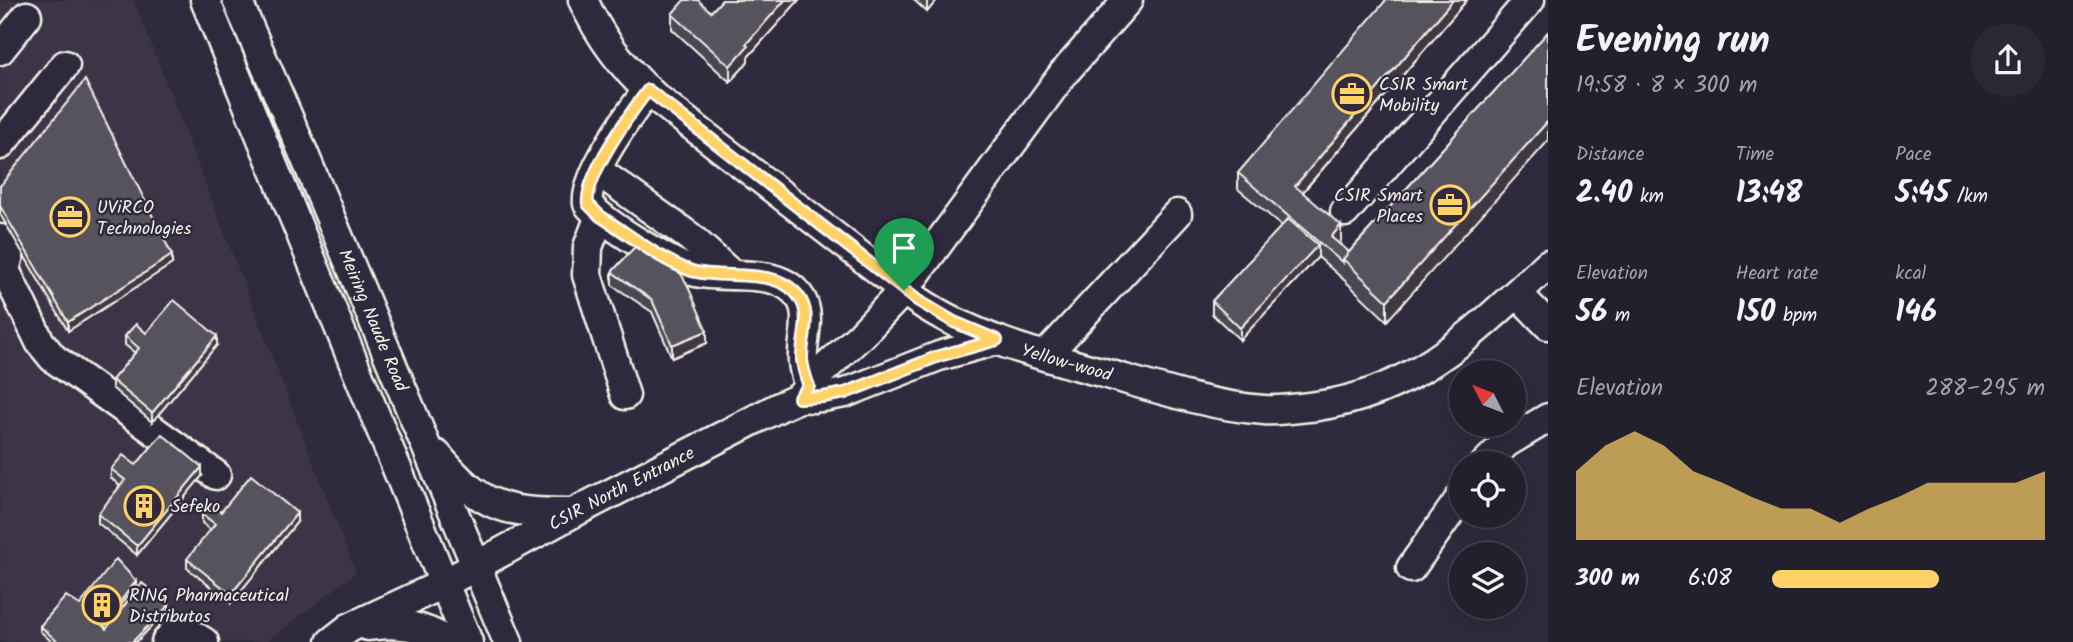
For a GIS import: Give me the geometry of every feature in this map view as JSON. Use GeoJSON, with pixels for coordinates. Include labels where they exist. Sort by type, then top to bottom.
{"type":"FeatureCollection","features":[{"type":"Feature","properties":{"kind":"street","name":"Meiring Naude Road"},"geometry":{"type":"LineString","coordinates":[[205,0],[468,642]]}},
{"type":"Feature","properties":{"kind":"street","name":"Meiring Naude Road"},"geometry":{"type":"LineString","coordinates":[[237,0],[508,642]]}},
{"type":"Feature","properties":{"kind":"street","name":"Yellow-wood"},"geometry":{"type":"LineString","coordinates":[[583,0],[611,50],[648,90],[904,290],[940,315],[997,340],[1045,356],[1230,405],[1266,410],[1318,406],[1367,395],[1401,382],[1445,355],[1548,264]]}},
{"type":"Feature","properties":{"kind":"street","name":"CSIR North Entrance"},"geometry":{"type":"LineString","coordinates":[[340,635],[807,394],[904,290],[1069,66],[1128,0]]}},
{"type":"Feature","properties":{"kind":"street"},"geometry":{"type":"LineString","coordinates":[[1345,212],[1530,0]]}},
{"type":"Feature","properties":{"kind":"street"},"geometry":{"type":"LineString","coordinates":[[0,50],[27,16]]}},
{"type":"Feature","properties":{"kind":"street"},"geometry":{"type":"LineString","coordinates":[[0,145],[65,65]]}},
{"type":"Feature","properties":{"kind":"street"},"geometry":{"type":"LineString","coordinates":[[648,90],[621,125],[589,188],[587,201],[600,216],[681,267],[705,274],[775,281],[799,295],[806,312],[802,360],[807,394]]}},
{"type":"Feature","properties":{"kind":"street"},"geometry":{"type":"LineString","coordinates":[[598,171],[690,237],[732,275]]}},
{"type":"Feature","properties":{"kind":"street"},"geometry":{"type":"LineString","coordinates":[[1045,356],[1177,214]]}},
{"type":"Feature","properties":{"kind":"street"},"geometry":{"type":"LineString","coordinates":[[600,216],[588,247],[587,275],[625,395]]}},
{"type":"Feature","properties":{"kind":"street"},"geometry":{"type":"LineString","coordinates":[[0,239],[10,251],[2,272],[40,342],[53,358],[216,475]]}},
{"type":"Feature","properties":{"kind":"street"},"geometry":{"type":"LineString","coordinates":[[1517,293],[1548,324]]}},
{"type":"Feature","properties":{"kind":"street","name":"CSIR North Entrance"},"geometry":{"type":"LineString","coordinates":[[807,394],[845,393],[939,356],[997,340]]}},
{"type":"Feature","properties":{"kind":"street"},"geometry":{"type":"LineString","coordinates":[[1497,451],[1548,418]]}},
{"type":"Feature","properties":{"kind":"street"},"geometry":{"type":"LineString","coordinates":[[424,440],[459,481],[490,503],[518,512],[573,513]]}},
{"type":"Feature","properties":{"kind":"street"},"geometry":{"type":"LineString","coordinates":[[1411,568],[1449,514]]}},
{"type":"Feature","properties":{"kind":"street"},"geometry":{"type":"LineString","coordinates":[[340,635],[404,623],[423,628],[449,642]]}},
{"type":"Feature","properties":{"kind":"street"},"geometry":{"type":"LineString","coordinates":[[166,642],[181,628],[204,642]]}},
{"type":"Feature","properties":{"kind":"shaded area"},"geometry":{"type":"Polygon","coordinates":[[[0,0],[134,0],[356,573],[266,642],[0,642],[0,0]]]}},
{"type":"Feature","properties":{"kind":"building"},"geometry":{"type":"Polygon","coordinates":[[[684,0],[698,0],[711,12],[722,0],[785,0],[730,66],[672,14],[684,0]]]}},
{"type":"Feature","properties":{"kind":"building","name":"CSIR Smart Mobility"},"geometry":{"type":"Polygon","coordinates":[[[1386,0],[1453,0],[1295,186],[1341,225],[1331,237],[1349,252],[1343,263],[1238,173],[1386,0]]]}},
{"type":"Feature","properties":{"kind":"building","name":"CSIR Smart Places"},"geometry":{"type":"Polygon","coordinates":[[[1548,32],[1548,121],[1387,301],[1343,259],[1548,32]]]}},
{"type":"Feature","properties":{"kind":"building"},"geometry":{"type":"Polygon","coordinates":[[[85,80],[172,255],[68,322],[0,206],[0,186],[85,80]]]}},
{"type":"Feature","properties":{"kind":"building"},"geometry":{"type":"Polygon","coordinates":[[[1288,219],[1318,245],[1240,328],[1212,301],[1288,219]]]}},
{"type":"Feature","properties":{"kind":"building"},"geometry":{"type":"Polygon","coordinates":[[[642,239],[672,259],[687,284],[707,331],[672,345],[652,300],[612,272],[642,239]]]}},
{"type":"Feature","properties":{"kind":"building"},"geometry":{"type":"Polygon","coordinates":[[[174,300],[217,336],[152,413],[112,380],[139,348],[125,336],[136,324],[146,333],[174,300]]]}},
{"type":"Feature","properties":{"kind":"building","name":"Sefeko"},"geometry":{"type":"Polygon","coordinates":[[[162,434],[202,467],[137,546],[98,514],[125,480],[111,469],[123,455],[136,465],[162,434]]]}},
{"type":"Feature","properties":{"kind":"building"},"geometry":{"type":"Polygon","coordinates":[[[251,475],[297,513],[231,594],[187,559],[215,524],[202,514],[211,504],[221,512],[251,475]]]}},
{"type":"Feature","properties":{"kind":"building","name":"RING Pharmaceutical Distributos"},"geometry":{"type":"Polygon","coordinates":[[[116,559],[136,581],[102,625],[106,629],[142,583],[169,605],[132,642],[58,642],[40,626],[66,596],[80,605],[116,559]]]}},
{"type":"Feature","properties":{"kind":"place","name":"CSIR Smart Mobility"},"geometry":{"type":"Point","coordinates":[1352,94]}},
{"type":"Feature","properties":{"kind":"place","name":"CSIR Smart Places"},"geometry":{"type":"Point","coordinates":[1450,205]}},
{"type":"Feature","properties":{"kind":"place","name":"UViRCO Technologies"},"geometry":{"type":"Point","coordinates":[70,217]}},
{"type":"Feature","properties":{"kind":"place","name":"Sefeko"},"geometry":{"type":"Point","coordinates":[144,506]}},
{"type":"Feature","properties":{"kind":"place","name":"RING Pharmaceutical Distributos"},"geometry":{"type":"Point","coordinates":[102,605]}},
{"type":"Feature","properties":{"kind":"route"},"geometry":{"type":"LineString","coordinates":[[648,90],[904,290],[940,315],[997,340],[939,356],[845,393],[799,398],[809,386],[802,360],[806,312],[799,295],[785,285],[765,278],[705,274],[671,262],[592,209],[587,201],[589,188],[621,125],[648,90]]}}]}
